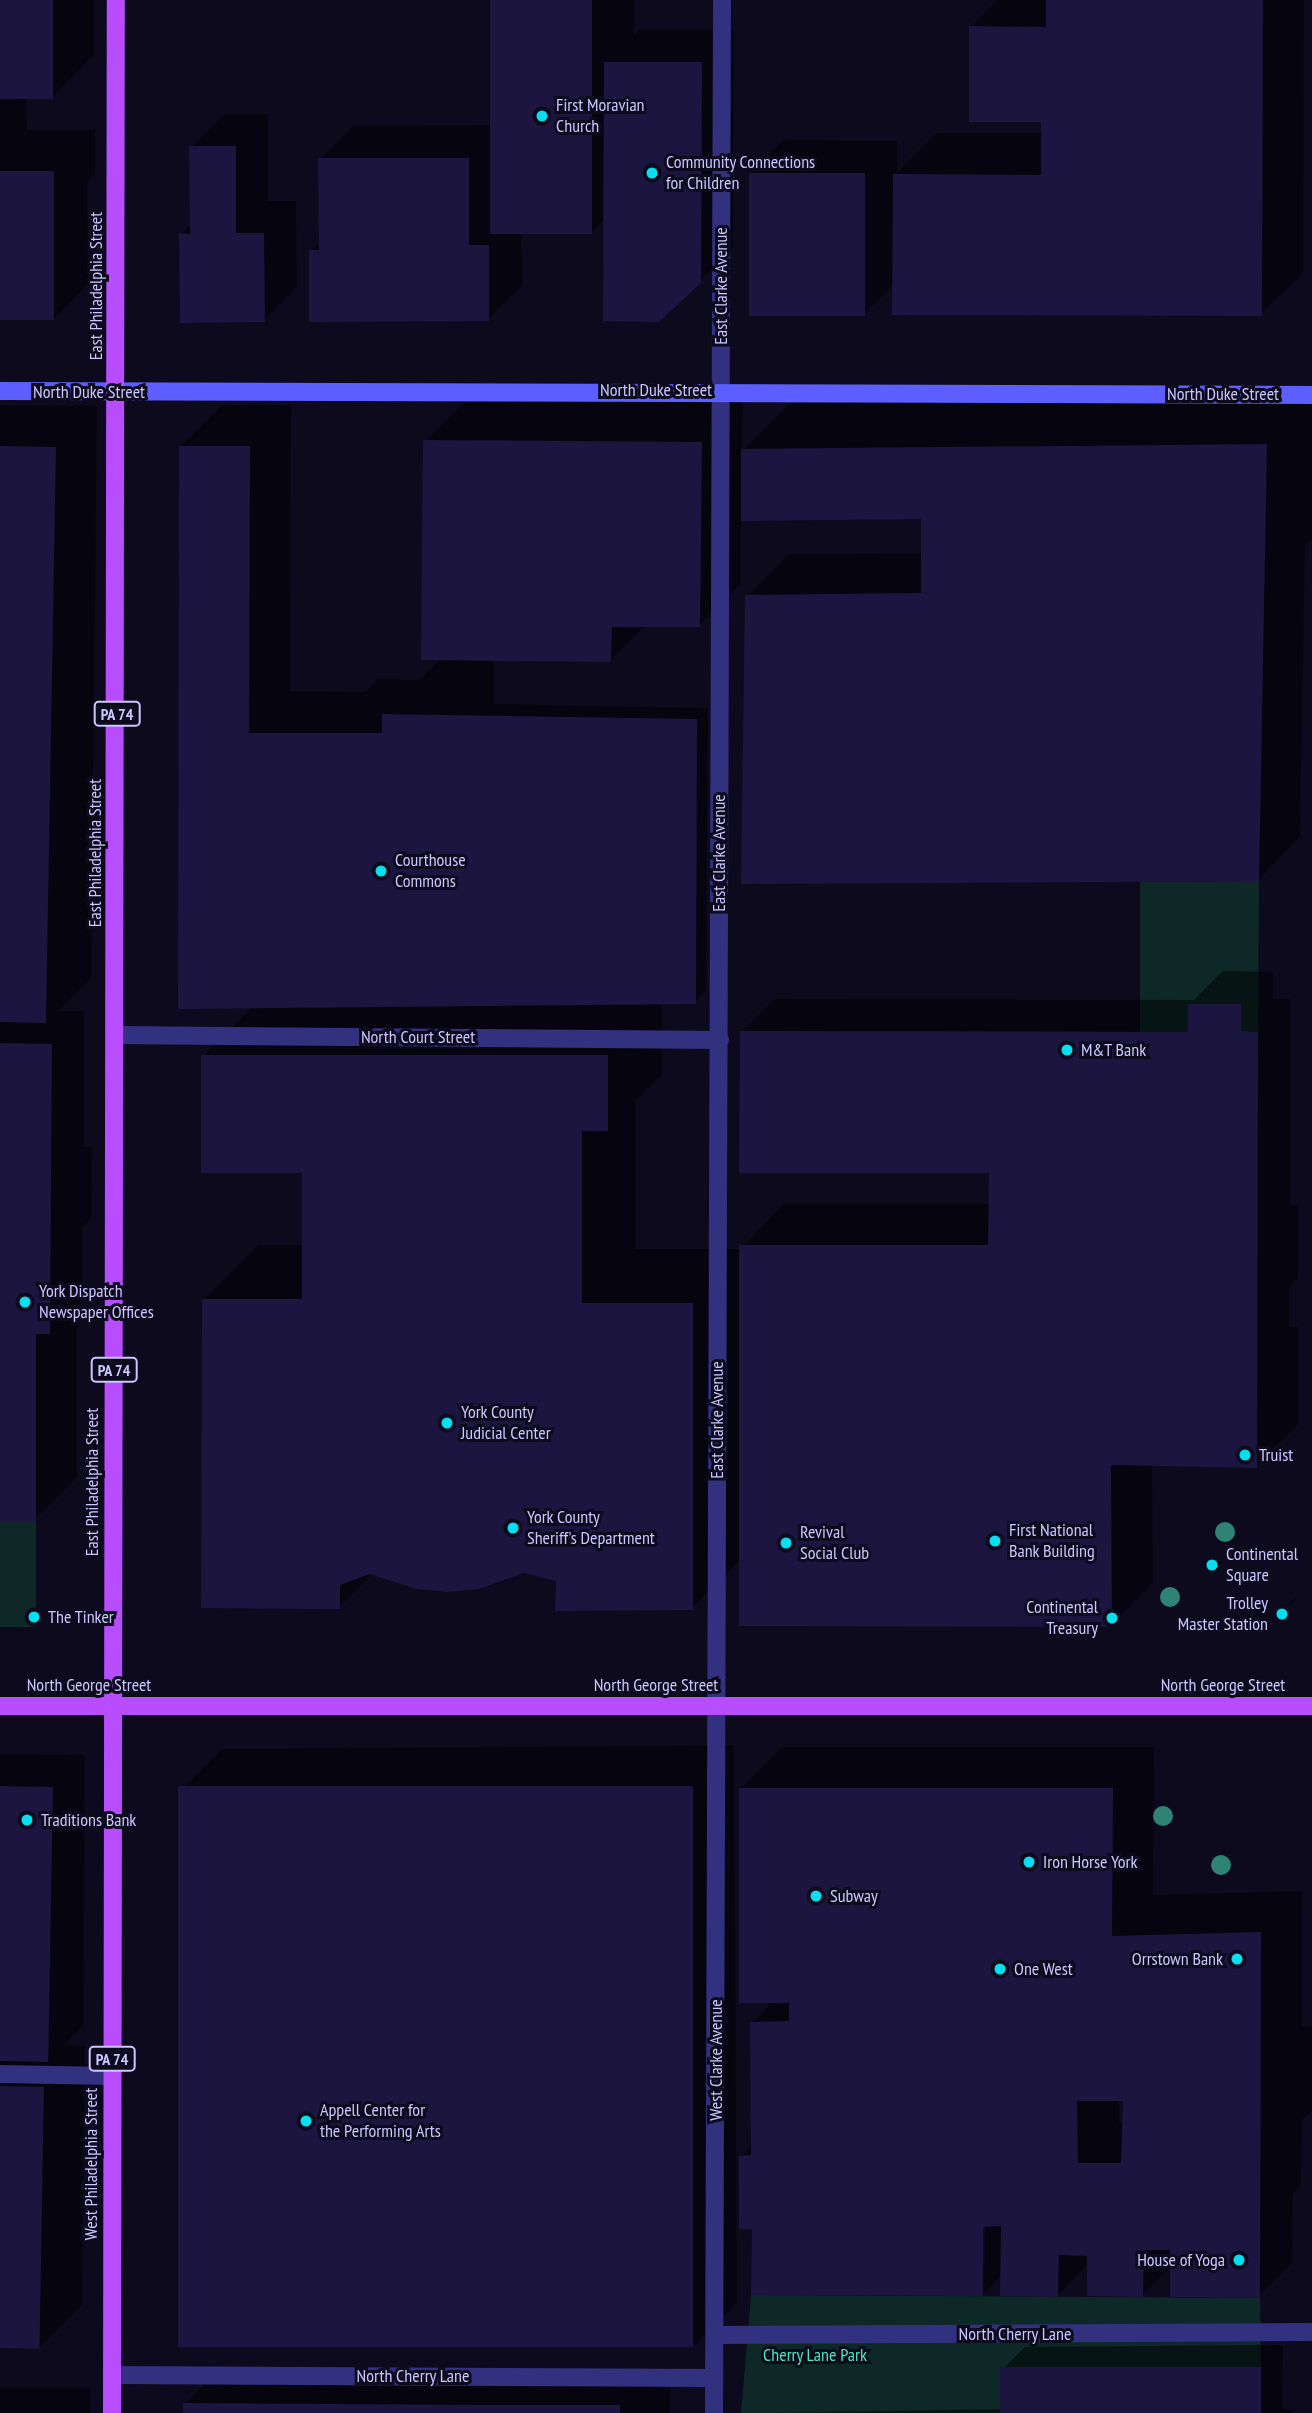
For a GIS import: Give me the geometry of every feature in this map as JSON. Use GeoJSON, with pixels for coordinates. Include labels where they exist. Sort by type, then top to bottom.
{"type":"FeatureCollection","features":[{"type":"Feature","properties":{"kind":"main road","name":"East Philadelphia Street"},"geometry":{"type":"LineString","coordinates":[[112,1705],[118,392],[116,0]]}},
{"type":"Feature","properties":{"kind":"main road","name":"West Philadelphia Street"},"geometry":{"type":"LineString","coordinates":[[112,1705],[112,2413]]}},
{"type":"Feature","properties":{"kind":"main road","name":"North George Street"},"geometry":{"type":"LineString","coordinates":[[0,1706],[1312,1706]]}},
{"type":"Feature","properties":{"kind":"street","name":"East Clarke Avenue"},"geometry":{"type":"LineString","coordinates":[[716,1707],[722,0]]}},
{"type":"Feature","properties":{"kind":"street","name":"North Duke Street"},"geometry":{"type":"LineString","coordinates":[[0,391],[720,390],[1312,395]]}},
{"type":"Feature","properties":{"kind":"street","name":"North Court Street"},"geometry":{"type":"LineString","coordinates":[[116,1035],[720,1040]]}},
{"type":"Feature","properties":{"kind":"street","name":"West Clarke Avenue"},"geometry":{"type":"LineString","coordinates":[[714,2413],[717,2335],[716,1707]]}},
{"type":"Feature","properties":{"kind":"street"},"geometry":{"type":"LineString","coordinates":[[0,2074],[112,2076]]}},
{"type":"Feature","properties":{"kind":"street","name":"North Cherry Lane"},"geometry":{"type":"LineString","coordinates":[[717,2335],[1312,2333]]}},
{"type":"Feature","properties":{"kind":"street","name":"North Cherry Lane"},"geometry":{"type":"LineString","coordinates":[[112,2375],[714,2378]]}},
{"type":"Feature","properties":{"kind":"green space"},"geometry":{"type":"Polygon","coordinates":[[[1259,881],[1258,1032],[1241,1031],[1241,1004],[1188,1004],[1188,1032],[1140,1032],[1140,882],[1259,881]]]}},
{"type":"Feature","properties":{"kind":"green space"},"geometry":{"type":"Polygon","coordinates":[[[0,1521],[36,1521],[36,1627],[0,1627],[0,1521]]]}},
{"type":"Feature","properties":{"kind":"green space","name":"Cherry Lane Park"},"geometry":{"type":"Polygon","coordinates":[[[751,2295],[1260,2298],[1261,2367],[1138,2370],[998,2413],[741,2413],[751,2295]]]}},
{"type":"Feature","properties":{"kind":"building"},"geometry":{"type":"Polygon","coordinates":[[[0,0],[53,0],[53,99],[0,99],[0,0]]]}},
{"type":"Feature","properties":{"kind":"building","name":"First Moravian Church"},"geometry":{"type":"Polygon","coordinates":[[[490,0],[592,0],[592,234],[490,234],[490,0]]]}},
{"type":"Feature","properties":{"kind":"building"},"geometry":{"type":"Polygon","coordinates":[[[1046,0],[1263,0],[1262,316],[892,315],[893,174],[1041,175],[1041,122],[969,122],[969,26],[1046,27],[1046,0]]]}},
{"type":"Feature","properties":{"kind":"building","name":"Community Connections for Children"},"geometry":{"type":"Polygon","coordinates":[[[604,62],[702,62],[701,283],[659,322],[603,321],[604,62]]]}},
{"type":"Feature","properties":{"kind":"building"},"geometry":{"type":"Polygon","coordinates":[[[189,146],[236,146],[236,233],[264,233],[265,322],[180,323],[179,233],[190,234],[189,146]]]}},
{"type":"Feature","properties":{"kind":"building"},"geometry":{"type":"Polygon","coordinates":[[[318,158],[469,158],[469,245],[489,245],[489,321],[309,322],[309,250],[319,250],[318,158]]]}},
{"type":"Feature","properties":{"kind":"building"},"geometry":{"type":"Polygon","coordinates":[[[0,171],[54,171],[54,320],[0,320],[0,171]]]}},
{"type":"Feature","properties":{"kind":"building"},"geometry":{"type":"Polygon","coordinates":[[[749,173],[865,173],[865,316],[749,316],[749,173]]]}},
{"type":"Feature","properties":{"kind":"building"},"geometry":{"type":"Polygon","coordinates":[[[423,440],[702,442],[700,627],[612,627],[611,662],[421,660],[423,440]]]}},
{"type":"Feature","properties":{"kind":"building"},"geometry":{"type":"Polygon","coordinates":[[[1267,444],[1259,881],[741,884],[745,595],[921,593],[921,519],[741,521],[741,449],[1267,444]]]}},
{"type":"Feature","properties":{"kind":"building"},"geometry":{"type":"Polygon","coordinates":[[[0,446],[56,447],[46,1023],[0,1022],[0,446]]]}},
{"type":"Feature","properties":{"kind":"building"},"geometry":{"type":"Polygon","coordinates":[[[179,446],[250,446],[249,733],[382,733],[382,714],[697,719],[696,1004],[178,1009],[179,446]]]}},
{"type":"Feature","properties":{"kind":"building"},"geometry":{"type":"Polygon","coordinates":[[[1188,1004],[1241,1004],[1241,1031],[1258,1032],[1257,1468],[1111,1465],[1112,1627],[739,1626],[739,1245],[988,1245],[989,1173],[739,1173],[740,1031],[1188,1032],[1188,1004]]]}},
{"type":"Feature","properties":{"kind":"building"},"geometry":{"type":"Polygon","coordinates":[[[0,1043],[52,1044],[50,1334],[36,1334],[36,1521],[0,1521],[0,1043]]]}},
{"type":"Feature","properties":{"kind":"building","name":"York County Judicial Center"},"geometry":{"type":"Polygon","coordinates":[[[201,1055],[608,1055],[608,1131],[582,1131],[582,1303],[693,1303],[693,1610],[555,1611],[556,1581],[524,1573],[479,1589],[447,1592],[416,1589],[370,1574],[340,1585],[340,1609],[201,1608],[202,1299],[302,1299],[302,1173],[201,1173],[201,1055]]]}},
{"type":"Feature","properties":{"kind":"building","name":"Trolley Master Station"},"geometry":{"type":"Polygon","coordinates":[[[1279,1607],[1287,1612],[1284,1617],[1276,1611],[1279,1607]]]}},
{"type":"Feature","properties":{"kind":"building"},"geometry":{"type":"Polygon","coordinates":[[[0,1786],[53,1787],[48,2062],[0,2061],[0,1786]]]}},
{"type":"Feature","properties":{"kind":"building"},"geometry":{"type":"Polygon","coordinates":[[[178,1786],[693,1786],[693,2347],[178,2347],[178,1786]]]}},
{"type":"Feature","properties":{"kind":"building","name":"One West"},"geometry":{"type":"Polygon","coordinates":[[[739,1788],[1113,1788],[1112,1936],[1261,1932],[1260,2298],[1170,2297],[1170,2250],[1144,2250],[1143,2297],[1087,2296],[1087,2256],[1059,2255],[1058,2297],[1000,2296],[1001,2226],[983,2227],[983,2296],[751,2295],[752,2229],[739,2229],[739,2156],[751,2155],[750,2022],[789,2021],[789,2003],[739,2003],[739,1788]],[[1077,2101],[1078,2163],[1121,2163],[1123,2101],[1077,2101]]]}},
{"type":"Feature","properties":{"kind":"building"},"geometry":{"type":"Polygon","coordinates":[[[0,2086],[44,2087],[39,2349],[0,2348],[0,2086]]]}},
{"type":"Feature","properties":{"kind":"building"},"geometry":{"type":"Polygon","coordinates":[[[1000,2367],[1261,2367],[1261,2413],[1000,2413],[1000,2367]]]}},
{"type":"Feature","properties":{"kind":"building"},"geometry":{"type":"Polygon","coordinates":[[[183,2403],[620,2405],[620,2413],[183,2413],[183,2403]]]}},
{"type":"Feature","properties":{"kind":"place","name":"First Moravian Church"},"geometry":{"type":"Point","coordinates":[542,116]}},
{"type":"Feature","properties":{"kind":"place","name":"Community Connections for Children"},"geometry":{"type":"Point","coordinates":[652,173]}},
{"type":"Feature","properties":{"kind":"place","name":"Courthouse Commons"},"geometry":{"type":"Point","coordinates":[381,871]}},
{"type":"Feature","properties":{"kind":"place","name":"M&T Bank"},"geometry":{"type":"Point","coordinates":[1067,1050]}},
{"type":"Feature","properties":{"kind":"place","name":"York Dispatch Newspaper Offices"},"geometry":{"type":"Point","coordinates":[25,1302]}},
{"type":"Feature","properties":{"kind":"place","name":"York County Judicial Center"},"geometry":{"type":"Point","coordinates":[447,1423]}},
{"type":"Feature","properties":{"kind":"place","name":"Truist"},"geometry":{"type":"Point","coordinates":[1245,1455]}},
{"type":"Feature","properties":{"kind":"place","name":"York County Sheriff's Department"},"geometry":{"type":"Point","coordinates":[513,1528]}},
{"type":"Feature","properties":{"kind":"place","name":"First National Bank Building"},"geometry":{"type":"Point","coordinates":[995,1541]}},
{"type":"Feature","properties":{"kind":"place","name":"Revival Social Club"},"geometry":{"type":"Point","coordinates":[786,1543]}},
{"type":"Feature","properties":{"kind":"place","name":"Continental Square"},"geometry":{"type":"Point","coordinates":[1212,1565]}},
{"type":"Feature","properties":{"kind":"place","name":"Trolley Master Station"},"geometry":{"type":"Point","coordinates":[1282,1614]}},
{"type":"Feature","properties":{"kind":"place","name":"The Tinker"},"geometry":{"type":"Point","coordinates":[34,1617]}},
{"type":"Feature","properties":{"kind":"place","name":"Continental Treasury"},"geometry":{"type":"Point","coordinates":[1112,1618]}},
{"type":"Feature","properties":{"kind":"place","name":"Traditions Bank"},"geometry":{"type":"Point","coordinates":[27,1820]}},
{"type":"Feature","properties":{"kind":"place","name":"Iron Horse York"},"geometry":{"type":"Point","coordinates":[1029,1862]}},
{"type":"Feature","properties":{"kind":"place","name":"Subway"},"geometry":{"type":"Point","coordinates":[816,1896]}},
{"type":"Feature","properties":{"kind":"place","name":"Orrstown Bank"},"geometry":{"type":"Point","coordinates":[1237,1959]}},
{"type":"Feature","properties":{"kind":"place","name":"One West"},"geometry":{"type":"Point","coordinates":[1000,1969]}},
{"type":"Feature","properties":{"kind":"place","name":"Appell Center for the Performing Arts"},"geometry":{"type":"Point","coordinates":[306,2121]}},
{"type":"Feature","properties":{"kind":"place","name":"House of Yoga"},"geometry":{"type":"Point","coordinates":[1239,2260]}}]}
